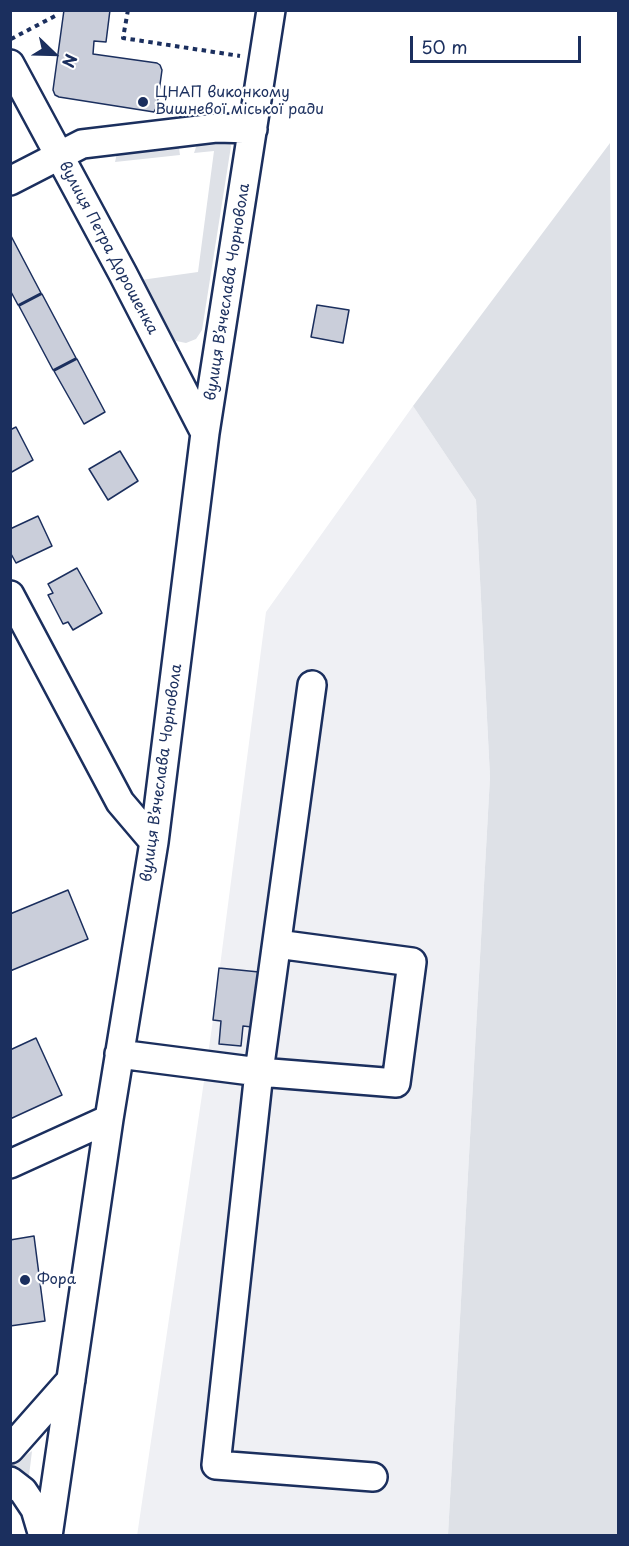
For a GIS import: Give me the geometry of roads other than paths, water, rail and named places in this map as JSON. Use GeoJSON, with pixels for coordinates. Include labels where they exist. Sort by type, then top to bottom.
{"type":"FeatureCollection","features":[{"type":"Feature","properties":{"kind":"street","name":"вулиця Вʼячеслава Чорновола"},"geometry":{"type":"LineString","coordinates":[[48,1536],[109,1119],[154,842],[205,433],[271,10]]}},
{"type":"Feature","properties":{"kind":"street","name":"вулиця Петра Дорошенка"},"geometry":{"type":"LineString","coordinates":[[10,64],[205,433]]}},
{"type":"Feature","properties":{"kind":"street"},"geometry":{"type":"LineString","coordinates":[[10,181],[82,144],[216,128],[254,129]]}},
{"type":"Feature","properties":{"kind":"street"},"geometry":{"type":"LineString","coordinates":[[10,595],[120,802],[154,842]]}},
{"type":"Feature","properties":{"kind":"street"},"geometry":{"type":"LineString","coordinates":[[312,685],[259,1072],[216,1465],[373,1477]]}},
{"type":"Feature","properties":{"kind":"street"},"geometry":{"type":"LineString","coordinates":[[119,1054],[259,1072],[396,1083],[412,962],[277,944]]}},
{"type":"Feature","properties":{"kind":"street"},"geometry":{"type":"LineString","coordinates":[[10,1164],[109,1119]]}},
{"type":"Feature","properties":{"kind":"street"},"geometry":{"type":"LineString","coordinates":[[10,1449],[71,1380]]}},
{"type":"Feature","properties":{"kind":"street"},"geometry":{"type":"LineString","coordinates":[[10,1481],[23,1491],[35,1509],[43,1536]]}},
{"type":"Feature","properties":{"kind":"place","name":"ЦНАП виконкому Вишневої міської ради"},"geometry":{"type":"Point","coordinates":[143,102]}},
{"type":"Feature","properties":{"kind":"place","name":"Фора"},"geometry":{"type":"Point","coordinates":[25,1280]}}]}
